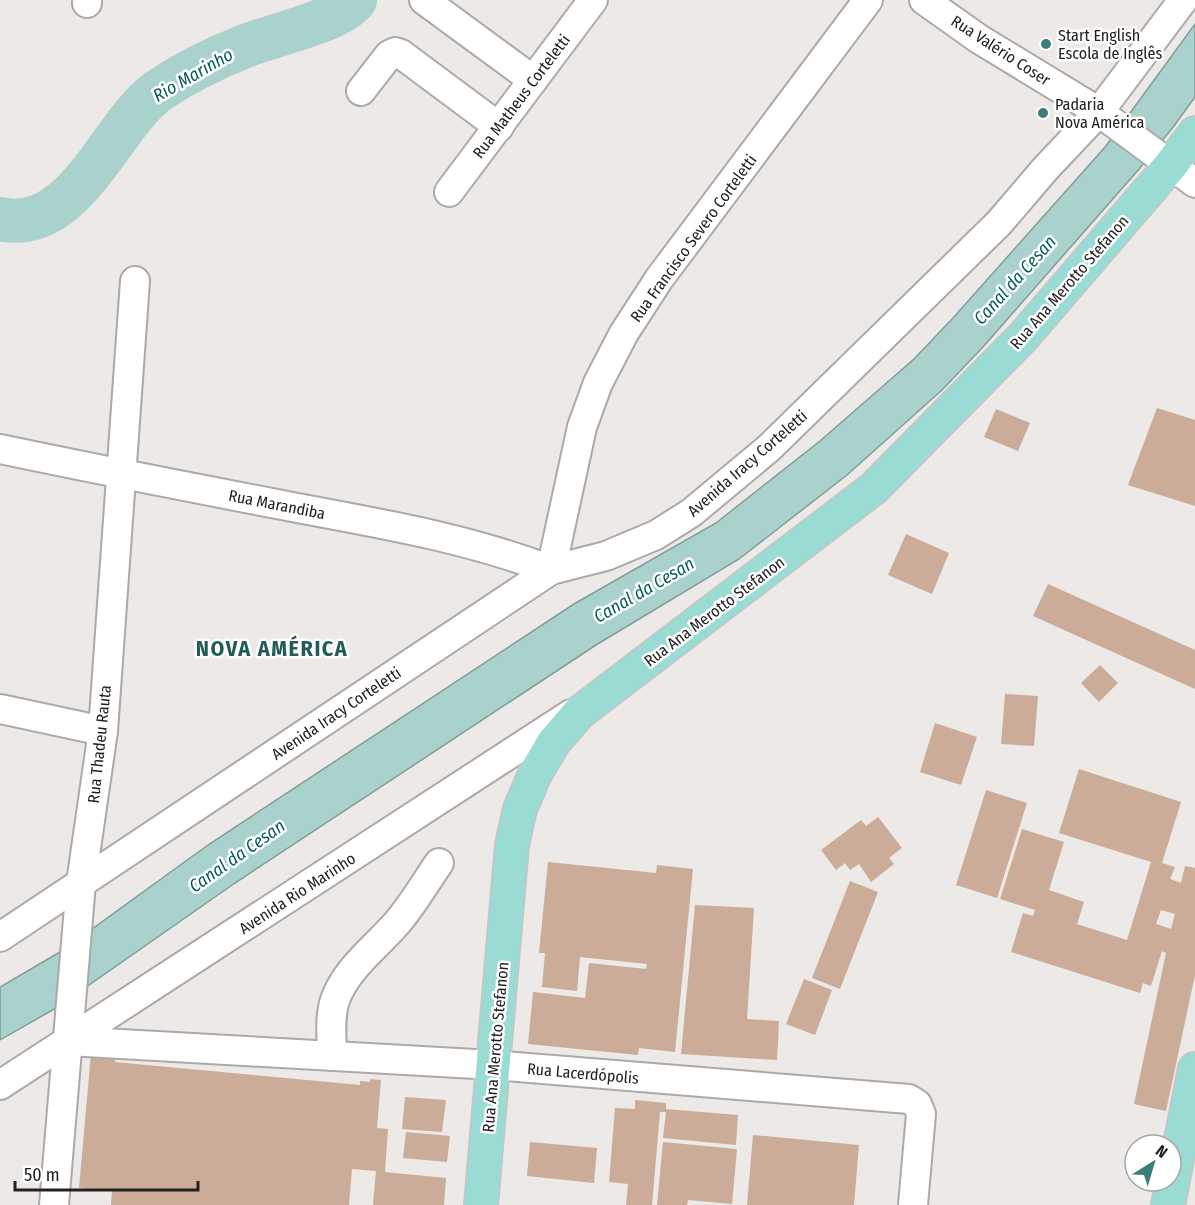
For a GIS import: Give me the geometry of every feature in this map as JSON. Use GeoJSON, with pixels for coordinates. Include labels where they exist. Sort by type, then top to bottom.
{"type":"FeatureCollection","features":[{"type":"Feature","properties":{"kind":"main road","name":"Rua Ana Merotto Stefanon"},"geometry":{"type":"LineString","coordinates":[[481,1205],[515,827],[527,791],[544,757],[566,727],[593,700],[660,653],[874,488],[1023,337],[1174,169],[1195,133]]}},
{"type":"Feature","properties":{"kind":"main road"},"geometry":{"type":"LineString","coordinates":[[1168,1205],[1195,1069]]}},
{"type":"Feature","properties":{"kind":"street"},"geometry":{"type":"LineString","coordinates":[[424,0],[533,80]]}},
{"type":"Feature","properties":{"kind":"street","name":"Rua Francisco Severo Corteletti"},"geometry":{"type":"LineString","coordinates":[[551,570],[582,427],[598,383],[624,333],[659,279],[868,0]]}},
{"type":"Feature","properties":{"kind":"street","name":"Rua Valério Coser"},"geometry":{"type":"LineString","coordinates":[[924,0],[979,39],[1109,120],[1174,169]]}},
{"type":"Feature","properties":{"kind":"street","name":"Avenida Iracy Corteletti"},"geometry":{"type":"LineString","coordinates":[[0,937],[551,570],[606,556],[656,535],[691,513],[769,448],[999,223],[1046,168],[1109,120],[1183,0]]}},
{"type":"Feature","properties":{"kind":"street","name":"Rua Matheus Corteletti"},"geometry":{"type":"LineString","coordinates":[[449,192],[500,127],[588,2]]}},
{"type":"Feature","properties":{"kind":"street"},"geometry":{"type":"LineString","coordinates":[[361,91],[389,55],[395,52],[401,54],[500,127]]}},
{"type":"Feature","properties":{"kind":"street","name":"Rua Thadeu Rauta"},"geometry":{"type":"LineString","coordinates":[[54,1205],[81,883],[103,731],[135,281]]}},
{"type":"Feature","properties":{"kind":"street","name":"Rua Marandiba"},"geometry":{"type":"LineString","coordinates":[[0,449],[120,475],[436,534],[494,549],[551,570]]}},
{"type":"Feature","properties":{"kind":"street"},"geometry":{"type":"LineString","coordinates":[[562,522],[581,542],[606,556]]}},
{"type":"Feature","properties":{"kind":"street","name":"Avenida Rio Marinho"},"geometry":{"type":"LineString","coordinates":[[0,1084],[593,700]]}},
{"type":"Feature","properties":{"kind":"street"},"geometry":{"type":"LineString","coordinates":[[0,710],[103,731]]}},
{"type":"Feature","properties":{"kind":"street"},"geometry":{"type":"LineString","coordinates":[[332,1056],[332,1018],[335,1000],[344,983],[357,964],[398,922],[439,863]]}},
{"type":"Feature","properties":{"kind":"street","name":"Rua Lacerdópolis"},"geometry":{"type":"LineString","coordinates":[[68,1041],[493,1065],[909,1099],[917,1104],[921,1114],[912,1205]]}},
{"type":"Feature","properties":{"kind":"water","name":"Canal da Cesan"},"geometry":{"type":"Polygon","coordinates":[[[1195,24],[1195,97],[1174,126],[983,347],[942,390],[847,475],[739,559],[596,645],[235,883],[56,1008],[0,1040],[0,987],[60,952],[208,845],[574,604],[716,523],[820,441],[914,359],[953,318],[1106,146],[1195,24]]]}},
{"type":"Feature","properties":{"kind":"building"},"geometry":{"type":"Polygon","coordinates":[[[1157,408],[1195,420],[1195,506],[1128,485],[1157,408]]]}},
{"type":"Feature","properties":{"kind":"building"},"geometry":{"type":"Polygon","coordinates":[[[996,409],[1030,423],[1018,451],[984,437],[996,409]]]}},
{"type":"Feature","properties":{"kind":"building"},"geometry":{"type":"Polygon","coordinates":[[[906,534],[949,553],[932,594],[888,575],[906,534]]]}},
{"type":"Feature","properties":{"kind":"building"},"geometry":{"type":"Polygon","coordinates":[[[1048,584],[1195,650],[1195,689],[1033,616],[1048,584]]]}},
{"type":"Feature","properties":{"kind":"building"},"geometry":{"type":"Polygon","coordinates":[[[1100,665],[1118,683],[1099,702],[1081,683],[1100,665]]]}},
{"type":"Feature","properties":{"kind":"building"},"geometry":{"type":"Polygon","coordinates":[[[1005,694],[1038,696],[1034,746],[1001,744],[1005,694]]]}},
{"type":"Feature","properties":{"kind":"building"},"geometry":{"type":"Polygon","coordinates":[[[935,723],[977,737],[961,785],[920,772],[935,723]]]}},
{"type":"Feature","properties":{"kind":"building"},"geometry":{"type":"Polygon","coordinates":[[[1079,769],[1181,802],[1162,863],[1175,867],[1170,879],[1181,883],[1185,866],[1195,868],[1195,975],[1166,1111],[1134,1104],[1166,953],[1162,951],[1151,986],[1143,983],[1140,993],[1011,952],[1023,913],[1033,916],[1035,910],[1000,899],[1022,829],[1064,842],[1049,890],[1084,902],[1077,924],[1127,940],[1151,862],[1059,833],[1079,769]],[[1161,910],[1156,924],[1171,929],[1175,914],[1161,910]]]}},
{"type":"Feature","properties":{"kind":"building"},"geometry":{"type":"Polygon","coordinates":[[[986,790],[1027,803],[997,898],[956,885],[986,790]]]}},
{"type":"Feature","properties":{"kind":"building"},"geometry":{"type":"Polygon","coordinates":[[[878,817],[902,848],[889,858],[894,864],[871,882],[859,864],[850,870],[845,863],[836,870],[821,850],[861,820],[866,826],[878,817]]]}},
{"type":"Feature","properties":{"kind":"building"},"geometry":{"type":"Polygon","coordinates":[[[548,862],[656,873],[657,865],[693,869],[675,1052],[639,1048],[638,1055],[528,1044],[533,992],[585,998],[589,963],[646,969],[647,964],[580,957],[577,991],[542,987],[545,953],[539,953],[548,862]]]}},
{"type":"Feature","properties":{"kind":"building"},"geometry":{"type":"Polygon","coordinates":[[[850,881],[878,892],[840,989],[812,978],[850,881]]]}},
{"type":"Feature","properties":{"kind":"building"},"geometry":{"type":"Polygon","coordinates":[[[695,905],[754,908],[747,1019],[779,1021],[777,1060],[681,1054],[695,905]]]}},
{"type":"Feature","properties":{"kind":"building"},"geometry":{"type":"Polygon","coordinates":[[[804,979],[832,990],[815,1035],[786,1024],[804,979]]]}},
{"type":"Feature","properties":{"kind":"building"},"geometry":{"type":"Polygon","coordinates":[[[91,1054],[115,1056],[115,1062],[360,1085],[360,1081],[381,1080],[377,1128],[388,1129],[385,1172],[446,1178],[444,1205],[373,1205],[376,1171],[352,1169],[349,1205],[111,1205],[112,1191],[79,1188],[91,1054]]]}},
{"type":"Feature","properties":{"kind":"building"},"geometry":{"type":"Polygon","coordinates":[[[405,1097],[446,1100],[442,1132],[402,1129],[405,1097]]]}},
{"type":"Feature","properties":{"kind":"building"},"geometry":{"type":"Polygon","coordinates":[[[635,1100],[666,1103],[666,1109],[738,1115],[736,1145],[663,1138],[666,1112],[660,1112],[652,1205],[626,1205],[628,1184],[609,1182],[615,1108],[635,1109],[635,1100]]]}},
{"type":"Feature","properties":{"kind":"building"},"geometry":{"type":"Polygon","coordinates":[[[406,1132],[450,1136],[447,1162],[403,1158],[406,1132]]]}},
{"type":"Feature","properties":{"kind":"building"},"geometry":{"type":"Polygon","coordinates":[[[753,1135],[859,1145],[854,1205],[747,1205],[753,1135]]]}},
{"type":"Feature","properties":{"kind":"building"},"geometry":{"type":"Polygon","coordinates":[[[530,1142],[597,1148],[594,1183],[527,1176],[530,1142]]]}},
{"type":"Feature","properties":{"kind":"building"},"geometry":{"type":"Polygon","coordinates":[[[663,1142],[737,1149],[732,1204],[688,1200],[687,1205],[657,1205],[663,1142]]]}},
{"type":"Feature","properties":{"kind":"waterway","name":"Rio Marinho"},"geometry":{"type":"LineString","coordinates":[[0,219],[26,220],[49,211],[70,195],[89,175],[140,108],[158,91],[232,51],[335,15],[355,0]]}},
{"type":"Feature","properties":{"kind":"place","name":"Start English Escola de Inglês"},"geometry":{"type":"Point","coordinates":[1046,44]}},
{"type":"Feature","properties":{"kind":"place","name":"Padaria Nova América"},"geometry":{"type":"Point","coordinates":[1043,113]}},
{"type":"Feature","properties":{"kind":"district","name":"NOVA AMÉRICA"},"geometry":{"type":"Point","coordinates":[272,648]}}]}
